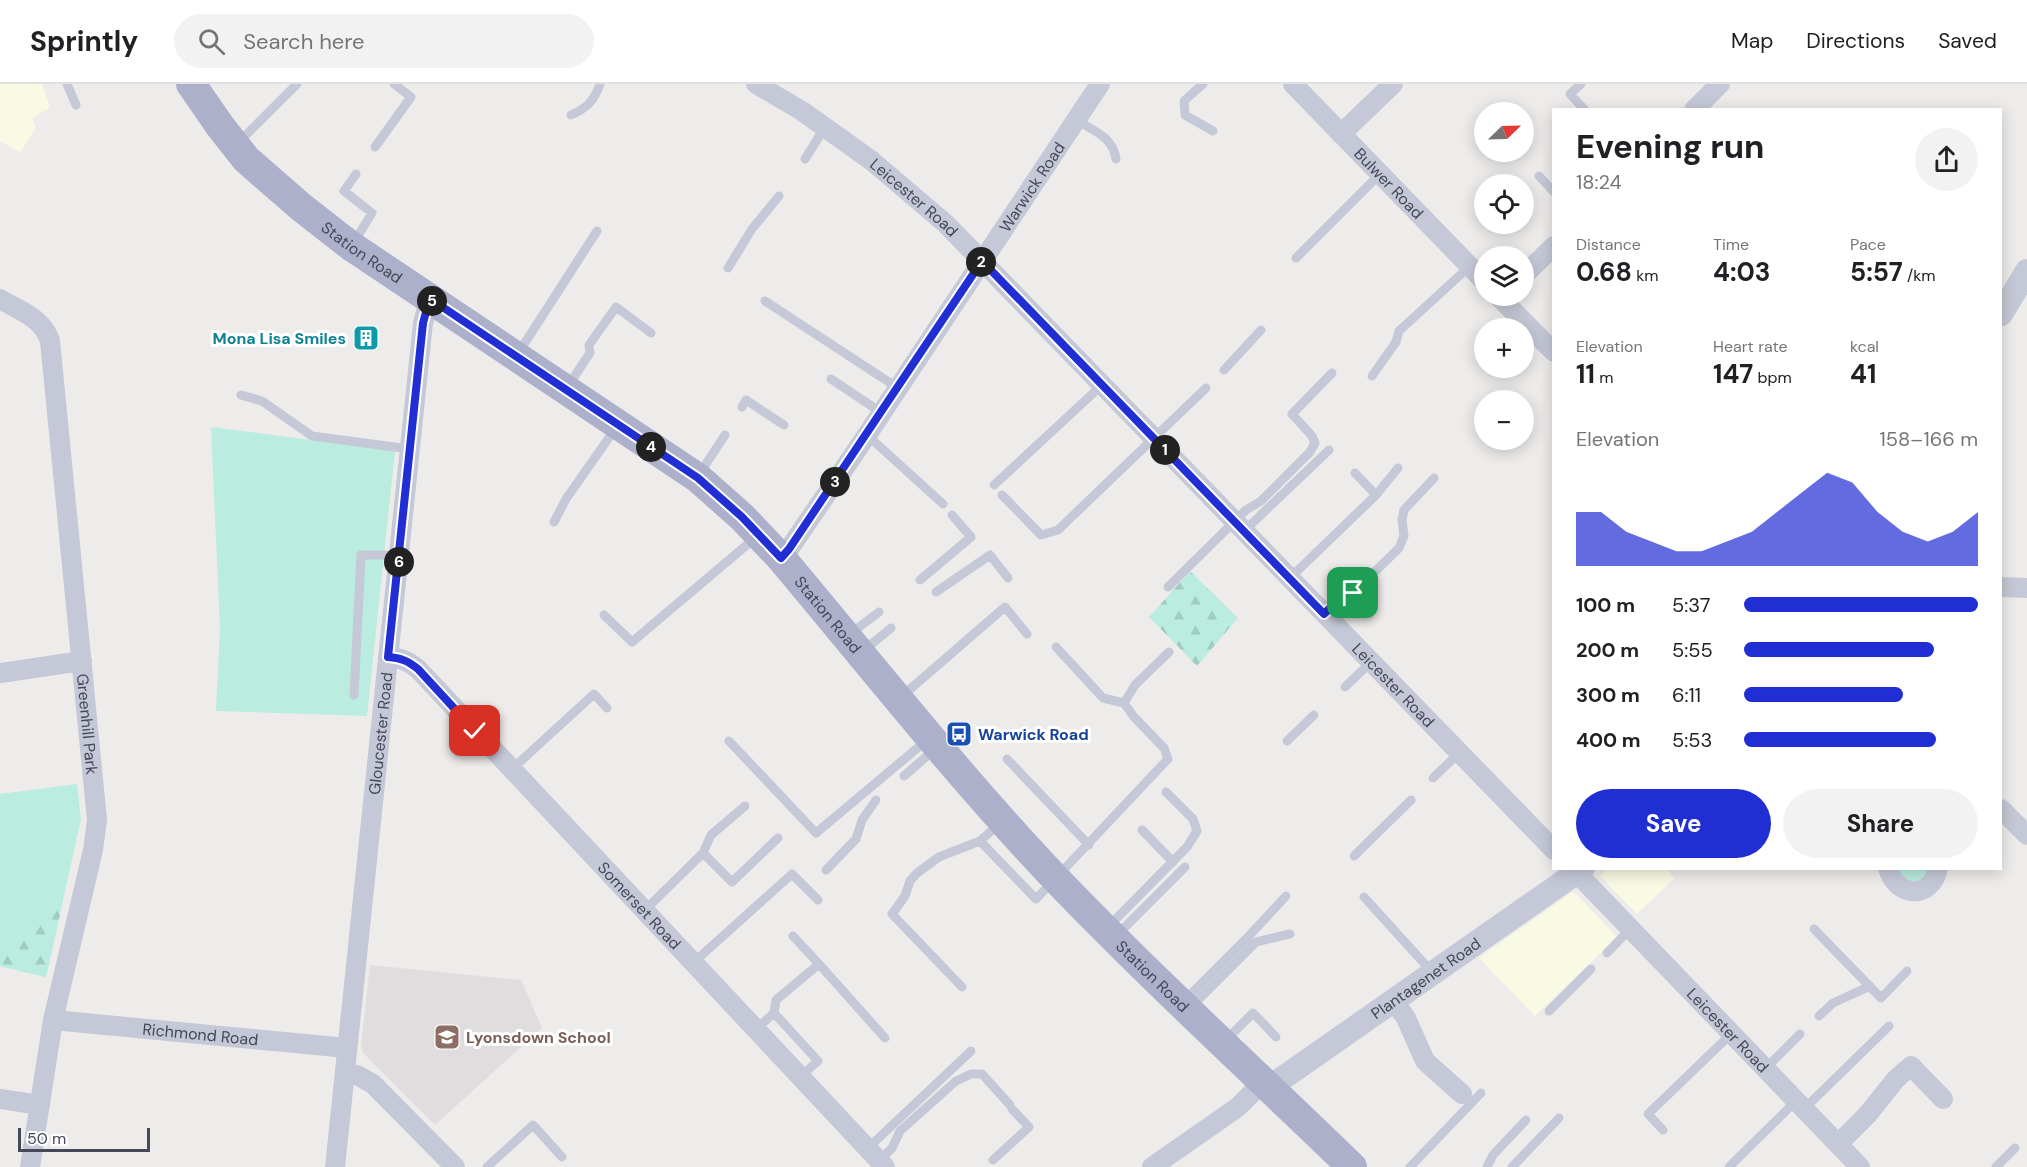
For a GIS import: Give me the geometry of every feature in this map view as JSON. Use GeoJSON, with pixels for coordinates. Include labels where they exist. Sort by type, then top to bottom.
{"type":"FeatureCollection","features":[{"type":"Feature","properties":{"kind":"main road","name":"Station Road"},"geometry":{"type":"LineString","coordinates":[[191,84],[246,159],[301,207],[351,246],[698,478],[759,534],[1003,821],[1056,879],[1352,1167]]}},
{"type":"Feature","properties":{"kind":"street","name":"Leicester Road"},"geometry":{"type":"LineString","coordinates":[[758,84],[802,111],[872,161],[946,224],[1552,848]]}},
{"type":"Feature","properties":{"kind":"street","name":"Warwick Road"},"geometry":{"type":"LineString","coordinates":[[781,558],[882,413],[1100,84]]}},
{"type":"Feature","properties":{"kind":"street","name":"Bulwer Road"},"geometry":{"type":"LineString","coordinates":[[1293,84],[1474,270]]}},
{"type":"Feature","properties":{"kind":"street"},"geometry":{"type":"LineString","coordinates":[[1341,134],[1393,84]]}},
{"type":"Feature","properties":{"kind":"street"},"geometry":{"type":"LineString","coordinates":[[1696,108],[1720,84]]}},
{"type":"Feature","properties":{"kind":"street"},"geometry":{"type":"LineString","coordinates":[[1534,265],[1552,248]]}},
{"type":"Feature","properties":{"kind":"street"},"geometry":{"type":"LineString","coordinates":[[2002,312],[2027,271]]}},
{"type":"Feature","properties":{"kind":"street","name":"Greenhill Park"},"geometry":{"type":"LineString","coordinates":[[0,299],[38,321],[46,329],[50,341],[98,820],[53,1020],[30,1167]]}},
{"type":"Feature","properties":{"kind":"street","name":"Gloucester Road"},"geometry":{"type":"LineString","coordinates":[[334,1167],[423,323],[432,300]]}},
{"type":"Feature","properties":{"kind":"street"},"geometry":{"type":"LineString","coordinates":[[1510,306],[1552,350]]}},
{"type":"Feature","properties":{"kind":"street"},"geometry":{"type":"LineString","coordinates":[[2002,587],[2027,588]]}},
{"type":"Feature","properties":{"kind":"street","name":"Somerset Road"},"geometry":{"type":"LineString","coordinates":[[388,657],[401,658],[418,669],[877,1159]]}},
{"type":"Feature","properties":{"kind":"street"},"geometry":{"type":"LineString","coordinates":[[0,673],[82,661]]}},
{"type":"Feature","properties":{"kind":"street"},"geometry":{"type":"LineString","coordinates":[[2002,810],[2027,836]]}},
{"type":"Feature","properties":{"kind":"street","name":"Leicester Road"},"geometry":{"type":"LineString","coordinates":[[1577,870],[1630,929],[1858,1166]]}},
{"type":"Feature","properties":{"kind":"street","name":"Plantagenet Road"},"geometry":{"type":"LineString","coordinates":[[1267,1085],[1393,1000],[1577,870]]}},
{"type":"Feature","properties":{"kind":"street"},"geometry":{"type":"LineString","coordinates":[[1889,870],[1896,884],[1909,891],[1917,891],[1931,884],[1937,870]]}},
{"type":"Feature","properties":{"kind":"street"},"geometry":{"type":"LineString","coordinates":[[1393,1000],[1406,1018],[1425,1061],[1471,1094]]}},
{"type":"Feature","properties":{"kind":"street","name":"Richmond Road"},"geometry":{"type":"LineString","coordinates":[[53,1020],[347,1048]]}},
{"type":"Feature","properties":{"kind":"street"},"geometry":{"type":"LineString","coordinates":[[1838,1144],[1868,1114],[1896,1079],[1911,1066],[1943,1099]]}},
{"type":"Feature","properties":{"kind":"street"},"geometry":{"type":"LineString","coordinates":[[345,1073],[357,1075],[373,1084],[455,1167]]}},
{"type":"Feature","properties":{"kind":"street"},"geometry":{"type":"LineString","coordinates":[[1152,1167],[1238,1107],[1253,1092],[1267,1085]]}},
{"type":"Feature","properties":{"kind":"street"},"geometry":{"type":"LineString","coordinates":[[0,1099],[40,1105]]}},
{"type":"Feature","properties":{"kind":"lane"},"geometry":{"type":"LineString","coordinates":[[67,84],[76,105]]}},
{"type":"Feature","properties":{"kind":"lane"},"geometry":{"type":"LineString","coordinates":[[235,145],[297,84]]}},
{"type":"Feature","properties":{"kind":"lane"},"geometry":{"type":"LineString","coordinates":[[375,147],[411,96],[394,84]]}},
{"type":"Feature","properties":{"kind":"lane"},"geometry":{"type":"LineString","coordinates":[[571,115],[584,109],[593,101],[600,84]]}},
{"type":"Feature","properties":{"kind":"lane"},"geometry":{"type":"LineString","coordinates":[[1203,84],[1184,101],[1185,115],[1213,131]]}},
{"type":"Feature","properties":{"kind":"lane"},"geometry":{"type":"LineString","coordinates":[[1581,84],[1570,94],[1583,108]]}},
{"type":"Feature","properties":{"kind":"lane"},"geometry":{"type":"LineString","coordinates":[[1076,120],[1107,138],[1114,147],[1116,159]]}},
{"type":"Feature","properties":{"kind":"lane"},"geometry":{"type":"LineString","coordinates":[[805,159],[825,127]]}},
{"type":"Feature","properties":{"kind":"lane"},"geometry":{"type":"LineString","coordinates":[[351,246],[372,213],[344,191],[356,174]]}},
{"type":"Feature","properties":{"kind":"lane"},"geometry":{"type":"LineString","coordinates":[[1296,258],[1380,174]]}},
{"type":"Feature","properties":{"kind":"lane"},"geometry":{"type":"LineString","coordinates":[[1539,176],[1552,190]]}},
{"type":"Feature","properties":{"kind":"lane"},"geometry":{"type":"LineString","coordinates":[[728,268],[752,229],[779,196]]}},
{"type":"Feature","properties":{"kind":"lane"},"geometry":{"type":"LineString","coordinates":[[516,357],[597,231]]}},
{"type":"Feature","properties":{"kind":"lane"},"geometry":{"type":"LineString","coordinates":[[1372,376],[1396,342],[1399,331],[1470,266]]}},
{"type":"Feature","properties":{"kind":"lane"},"geometry":{"type":"LineString","coordinates":[[765,301],[898,388]]}},
{"type":"Feature","properties":{"kind":"lane"},"geometry":{"type":"LineString","coordinates":[[566,388],[590,353],[590,345],[616,307],[651,333]]}},
{"type":"Feature","properties":{"kind":"lane"},"geometry":{"type":"LineString","coordinates":[[1224,370],[1261,330]]}},
{"type":"Feature","properties":{"kind":"lane"},"geometry":{"type":"LineString","coordinates":[[1240,526],[1246,510],[1261,501],[1310,452],[1315,443],[1312,436],[1292,414],[1332,373]]}},
{"type":"Feature","properties":{"kind":"lane"},"geometry":{"type":"LineString","coordinates":[[831,379],[882,413]]}},
{"type":"Feature","properties":{"kind":"lane"},"geometry":{"type":"LineString","coordinates":[[994,485],[1102,385]]}},
{"type":"Feature","properties":{"kind":"lane"},"geometry":{"type":"LineString","coordinates":[[1002,495],[1041,535],[1058,530],[1206,388]]}},
{"type":"Feature","properties":{"kind":"lane"},"geometry":{"type":"LineString","coordinates":[[240,395],[262,401],[312,436],[410,449]]}},
{"type":"Feature","properties":{"kind":"lane"},"geometry":{"type":"LineString","coordinates":[[742,407],[746,400],[784,425]]}},
{"type":"Feature","properties":{"kind":"lane"},"geometry":{"type":"LineString","coordinates":[[554,522],[566,499],[618,424]]}},
{"type":"Feature","properties":{"kind":"lane"},"geometry":{"type":"LineString","coordinates":[[698,478],[725,435]]}},
{"type":"Feature","properties":{"kind":"lane"},"geometry":{"type":"LineString","coordinates":[[867,435],[943,504]]}},
{"type":"Feature","properties":{"kind":"lane"},"geometry":{"type":"LineString","coordinates":[[1168,587],[1329,450]]}},
{"type":"Feature","properties":{"kind":"lane"},"geometry":{"type":"LineString","coordinates":[[1290,578],[1376,495],[1398,468]]}},
{"type":"Feature","properties":{"kind":"lane"},"geometry":{"type":"LineString","coordinates":[[1355,474],[1376,495]]}},
{"type":"Feature","properties":{"kind":"lane"},"geometry":{"type":"LineString","coordinates":[[1324,614],[1335,603],[1353,593],[1399,548],[1404,536],[1402,520],[1404,510],[1434,478]]}},
{"type":"Feature","properties":{"kind":"lane"},"geometry":{"type":"LineString","coordinates":[[920,580],[971,537],[952,515]]}},
{"type":"Feature","properties":{"kind":"lane"},"geometry":{"type":"LineString","coordinates":[[604,615],[632,642],[759,534]]}},
{"type":"Feature","properties":{"kind":"lane"},"geometry":{"type":"LineString","coordinates":[[354,695],[362,555],[400,555]]}},
{"type":"Feature","properties":{"kind":"lane"},"geometry":{"type":"LineString","coordinates":[[936,592],[990,555],[1008,578]]}},
{"type":"Feature","properties":{"kind":"lane"},"geometry":{"type":"LineString","coordinates":[[899,699],[1005,607],[1027,634]]}},
{"type":"Feature","properties":{"kind":"lane"},"geometry":{"type":"LineString","coordinates":[[854,645],[879,612]]}},
{"type":"Feature","properties":{"kind":"lane"},"geometry":{"type":"LineString","coordinates":[[854,645],[891,628]]}},
{"type":"Feature","properties":{"kind":"lane"},"geometry":{"type":"LineString","coordinates":[[980,841],[1036,899],[1168,759],[1164,748],[1134,717],[1124,703],[1103,698],[1056,647]]}},
{"type":"Feature","properties":{"kind":"lane"},"geometry":{"type":"LineString","coordinates":[[1124,703],[1135,685],[1169,652]]}},
{"type":"Feature","properties":{"kind":"lane"},"geometry":{"type":"LineString","coordinates":[[1345,687],[1371,662]]}},
{"type":"Feature","properties":{"kind":"lane"},"geometry":{"type":"LineString","coordinates":[[511,770],[594,694],[608,708]]}},
{"type":"Feature","properties":{"kind":"lane"},"geometry":{"type":"LineString","coordinates":[[1287,741],[1314,716]]}},
{"type":"Feature","properties":{"kind":"lane"},"geometry":{"type":"LineString","coordinates":[[729,741],[816,833],[935,741]]}},
{"type":"Feature","properties":{"kind":"lane"},"geometry":{"type":"LineString","coordinates":[[904,776],[935,741]]}},
{"type":"Feature","properties":{"kind":"lane"},"geometry":{"type":"LineString","coordinates":[[1433,778],[1459,753]]}},
{"type":"Feature","properties":{"kind":"lane"},"geometry":{"type":"LineString","coordinates":[[1007,759],[1089,844]]}},
{"type":"Feature","properties":{"kind":"lane"},"geometry":{"type":"LineString","coordinates":[[1111,933],[1187,847],[1197,831],[1193,819],[1166,792]]}},
{"type":"Feature","properties":{"kind":"lane"},"geometry":{"type":"LineString","coordinates":[[826,870],[856,839],[862,820],[876,800]]}},
{"type":"Feature","properties":{"kind":"lane"},"geometry":{"type":"LineString","coordinates":[[1354,856],[1411,800]]}},
{"type":"Feature","properties":{"kind":"lane"},"geometry":{"type":"LineString","coordinates":[[644,911],[703,853],[711,835],[745,806]]}},
{"type":"Feature","properties":{"kind":"lane"},"geometry":{"type":"LineString","coordinates":[[962,987],[892,914],[905,896],[910,881],[917,873],[939,857],[980,841],[1003,821]]}},
{"type":"Feature","properties":{"kind":"lane"},"geometry":{"type":"LineString","coordinates":[[1142,830],[1173,862]]}},
{"type":"Feature","properties":{"kind":"lane"},"geometry":{"type":"LineString","coordinates":[[703,853],[732,882],[778,838]]}},
{"type":"Feature","properties":{"kind":"lane"},"geometry":{"type":"LineString","coordinates":[[1111,933],[1185,867]]}},
{"type":"Feature","properties":{"kind":"lane"},"geometry":{"type":"LineString","coordinates":[[693,963],[792,874],[818,900]]}},
{"type":"Feature","properties":{"kind":"lane"},"geometry":{"type":"LineString","coordinates":[[1186,1006],[1286,896]]}},
{"type":"Feature","properties":{"kind":"lane"},"geometry":{"type":"LineString","coordinates":[[1364,897],[1432,972]]}},
{"type":"Feature","properties":{"kind":"lane"},"geometry":{"type":"LineString","coordinates":[[1607,953],[1630,929]]}},
{"type":"Feature","properties":{"kind":"lane"},"geometry":{"type":"LineString","coordinates":[[1814,929],[1881,998],[1907,971]]}},
{"type":"Feature","properties":{"kind":"lane"},"geometry":{"type":"LineString","coordinates":[[1186,1006],[1256,942],[1290,934]]}},
{"type":"Feature","properties":{"kind":"lane"},"geometry":{"type":"LineString","coordinates":[[793,936],[885,1038]]}},
{"type":"Feature","properties":{"kind":"lane"},"geometry":{"type":"LineString","coordinates":[[755,1030],[774,1013],[776,1000],[819,964]]}},
{"type":"Feature","properties":{"kind":"lane"},"geometry":{"type":"LineString","coordinates":[[1549,1011],[1591,969]]}},
{"type":"Feature","properties":{"kind":"lane"},"geometry":{"type":"LineString","coordinates":[[1819,1016],[1833,1003],[1870,986]]}},
{"type":"Feature","properties":{"kind":"lane"},"geometry":{"type":"LineString","coordinates":[[774,1013],[818,1061],[800,1077]]}},
{"type":"Feature","properties":{"kind":"lane"},"geometry":{"type":"LineString","coordinates":[[1223,1042],[1253,1013],[1276,1037]]}},
{"type":"Feature","properties":{"kind":"lane"},"geometry":{"type":"LineString","coordinates":[[1729,1167],[1889,1026]]}},
{"type":"Feature","properties":{"kind":"lane"},"geometry":{"type":"LineString","coordinates":[[1663,1130],[1648,1114],[1731,1034]]}},
{"type":"Feature","properties":{"kind":"lane"},"geometry":{"type":"LineString","coordinates":[[1765,1069],[1800,1034]]}},
{"type":"Feature","properties":{"kind":"lane"},"geometry":{"type":"LineString","coordinates":[[877,1159],[971,1051]]}},
{"type":"Feature","properties":{"kind":"lane"},"geometry":{"type":"LineString","coordinates":[[877,1159],[892,1148],[900,1131],[956,1081],[971,1074],[982,1074],[1029,1127],[993,1160]]}},
{"type":"Feature","properties":{"kind":"lane"},"geometry":{"type":"LineString","coordinates":[[1410,1167],[1471,1094]]}},
{"type":"Feature","properties":{"kind":"lane"},"geometry":{"type":"LineString","coordinates":[[1512,1167],[1559,1118]]}},
{"type":"Feature","properties":{"kind":"lane"},"geometry":{"type":"LineString","coordinates":[[1487,1167],[1493,1155],[1526,1120]]}},
{"type":"Feature","properties":{"kind":"lane"},"geometry":{"type":"LineString","coordinates":[[487,1167],[499,1163],[533,1125],[562,1158]]}},
{"type":"Feature","properties":{"kind":"lane"},"geometry":{"type":"LineString","coordinates":[[1996,1167],[2015,1148]]}},
{"type":"Feature","properties":{"kind":"shaded area"},"geometry":{"type":"Polygon","coordinates":[[[0,84],[42,84],[50,107],[32,119],[36,128],[20,152],[0,141],[0,84]]]}},
{"type":"Feature","properties":{"kind":"shaded area"},"geometry":{"type":"Polygon","coordinates":[[[1605,870],[1668,870],[1674,879],[1637,914],[1601,877],[1605,870]]]}},
{"type":"Feature","properties":{"kind":"shaded area"},"geometry":{"type":"Polygon","coordinates":[[[1571,893],[1576,894],[1617,937],[1535,1016],[1479,958],[1571,893]]]}},
{"type":"Feature","properties":{"kind":"shaded area","name":"Lyonsdown School"},"geometry":{"type":"Polygon","coordinates":[[[370,965],[521,980],[542,1028],[435,1125],[363,1053],[361,1046],[370,965]]]}},
{"type":"Feature","properties":{"kind":"green space"},"geometry":{"type":"Polygon","coordinates":[[[211,427],[395,451],[367,716],[216,711],[220,628],[211,427]]]}},
{"type":"Feature","properties":{"kind":"green space"},"geometry":{"type":"Polygon","coordinates":[[[1190,571],[1238,618],[1197,666],[1149,617],[1190,571]]]}},
{"type":"Feature","properties":{"kind":"green space"},"geometry":{"type":"Polygon","coordinates":[[[77,784],[81,819],[46,977],[0,966],[0,794],[77,784]]]}},
{"type":"Feature","properties":{"kind":"green space"},"geometry":{"type":"Polygon","coordinates":[[[1898,870],[1928,870],[1923,878],[1906,882],[1898,870]]]}},
{"type":"Feature","properties":{"kind":"green space"},"geometry":{"type":"Polygon","coordinates":[[[55,900],[63,901],[46,977],[0,966],[0,939],[22,934],[55,900]]]}},
{"type":"Feature","properties":{"kind":"place","name":"Mona Lisa Smiles"},"geometry":{"type":"Point","coordinates":[366,338]}},
{"type":"Feature","properties":{"kind":"place","name":"Warwick Road"},"geometry":{"type":"Point","coordinates":[959,734]}},
{"type":"Feature","properties":{"kind":"place","name":"Lyonsdown School"},"geometry":{"type":"Point","coordinates":[447,1037]}},
{"type":"Feature","properties":{"kind":"route"},"geometry":{"type":"LineString","coordinates":[[475,731],[410,662],[401,658],[388,657],[423,323],[432,300],[698,478],[742,517],[781,558],[867,435],[982,261],[1324,614],[1335,603],[1353,593]]}}]}
